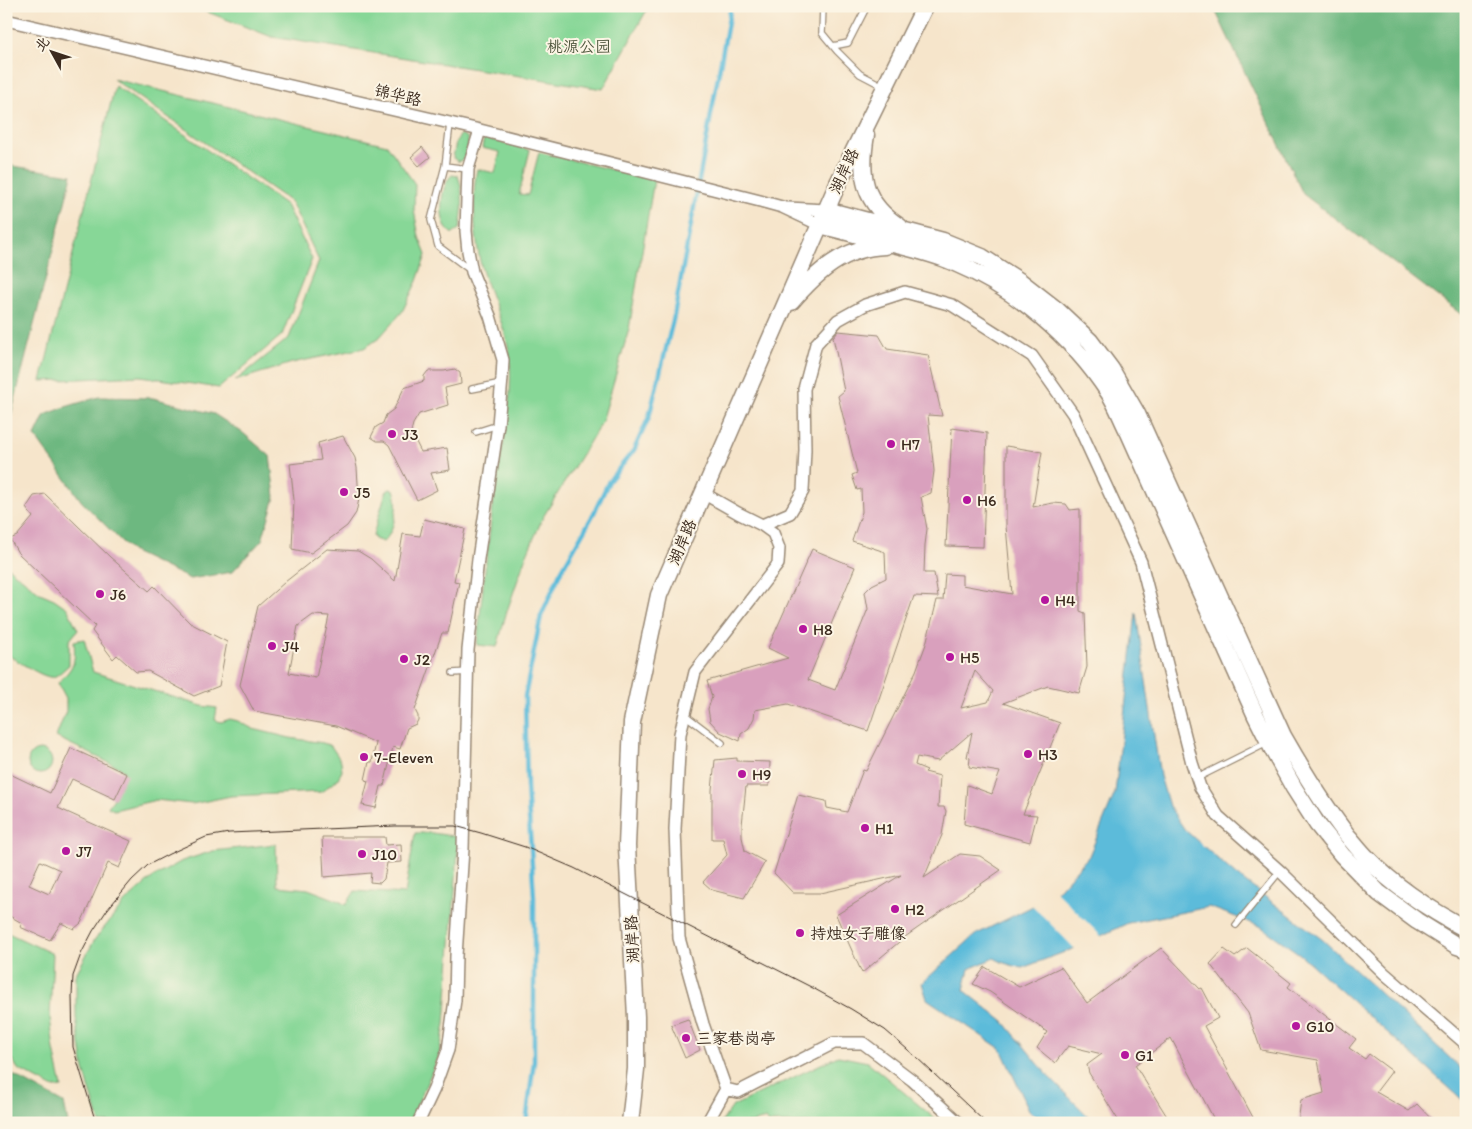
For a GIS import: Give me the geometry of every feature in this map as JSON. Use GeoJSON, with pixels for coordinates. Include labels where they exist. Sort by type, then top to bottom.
{"type":"FeatureCollection","features":[{"type":"Feature","properties":{"kind":"street","name":"湖岸路"},"geometry":{"type":"LineString","coordinates":[[630,1123],[636,1068],[635,999],[627,846],[632,722],[660,595],[826,210],[884,87],[925,6]]}},
{"type":"Feature","properties":{"kind":"street","name":"锦华路"},"geometry":{"type":"LineString","coordinates":[[6,20],[480,130],[760,201],[782,208],[820,225]]}},
{"type":"Feature","properties":{"kind":"street"},"geometry":{"type":"LineString","coordinates":[[870,116],[862,163],[867,190],[875,204],[904,239]]}},
{"type":"Feature","properties":{"kind":"street"},"geometry":{"type":"LineString","coordinates":[[418,1123],[434,1089],[448,1050],[456,1000],[456,956],[463,848],[468,650],[478,559],[498,425],[502,383],[503,360],[490,316],[472,272],[466,231],[468,169],[480,130]]}},
{"type":"Feature","properties":{"kind":"street","name":"锦华路"},"geometry":{"type":"LineString","coordinates":[[782,208],[826,210]]}},
{"type":"Feature","properties":{"kind":"street"},"geometry":{"type":"LineString","coordinates":[[826,210],[904,239],[980,275],[1012,294],[1045,320],[1082,357],[1109,393],[1129,433],[1269,742],[1294,788],[1317,824],[1379,893],[1418,921],[1466,950]]}},
{"type":"Feature","properties":{"kind":"street"},"geometry":{"type":"LineString","coordinates":[[820,225],[904,239],[943,241],[982,258],[1021,282],[1057,310],[1090,341],[1111,369],[1137,414],[1283,736],[1310,784],[1366,858],[1399,886],[1440,915],[1466,929]]}},
{"type":"Feature","properties":{"kind":"street"},"geometry":{"type":"LineString","coordinates":[[783,311],[811,281],[836,261],[862,248],[904,239]]}},
{"type":"Feature","properties":{"kind":"street"},"geometry":{"type":"LineString","coordinates":[[762,525],[790,513],[804,491],[804,389],[816,344],[838,320],[865,305],[905,292],[952,305],[1032,356],[1073,414],[1141,562],[1197,778],[1200,787],[1218,816],[1280,871],[1384,973],[1466,1044]]}},
{"type":"Feature","properties":{"kind":"street"},"geometry":{"type":"LineString","coordinates":[[704,493],[773,533],[779,548],[778,564],[695,672],[680,734],[675,829],[679,938],[703,1024],[726,1090],[707,1123]]}},
{"type":"Feature","properties":{"kind":"street"},"geometry":{"type":"LineString","coordinates":[[726,1090],[738,1092],[834,1042],[863,1043],[912,1080],[958,1123]]}},
{"type":"Feature","properties":{"kind":"lane"},"geometry":{"type":"LineString","coordinates":[[823,6],[822,33],[860,74],[884,87]]}},
{"type":"Feature","properties":{"kind":"lane"},"geometry":{"type":"LineString","coordinates":[[833,46],[848,43],[867,6]]}},
{"type":"Feature","properties":{"kind":"lane"},"geometry":{"type":"LineString","coordinates":[[450,124],[445,166],[431,220],[438,246],[472,272]]}},
{"type":"Feature","properties":{"kind":"lane"},"geometry":{"type":"LineString","coordinates":[[445,166],[468,169]]}},
{"type":"Feature","properties":{"kind":"lane"},"geometry":{"type":"LineString","coordinates":[[472,389],[502,383]]}},
{"type":"Feature","properties":{"kind":"lane"},"geometry":{"type":"LineString","coordinates":[[476,432],[498,425]]}},
{"type":"Feature","properties":{"kind":"lane"},"geometry":{"type":"LineString","coordinates":[[453,673],[468,672]]}},
{"type":"Feature","properties":{"kind":"lane"},"geometry":{"type":"LineString","coordinates":[[685,715],[722,743]]}},
{"type":"Feature","properties":{"kind":"lane"},"geometry":{"type":"LineString","coordinates":[[1197,778],[1269,742]]}},
{"type":"Feature","properties":{"kind":"lane"},"geometry":{"type":"LineString","coordinates":[[1236,925],[1280,871]]}},
{"type":"Feature","properties":{"kind":"green space","name":"桃源公园"},"geometry":{"type":"Polygon","coordinates":[[[192,6],[649,6],[603,89],[272,37],[192,6]]]}},
{"type":"Feature","properties":{"kind":"green space"},"geometry":{"type":"Polygon","coordinates":[[[1228,6],[1466,6],[1466,318],[1303,194],[1215,10],[1228,6]]]}},
{"type":"Feature","properties":{"kind":"green space"},"geometry":{"type":"Polygon","coordinates":[[[113,79],[387,145],[415,184],[414,210],[419,237],[426,255],[417,281],[402,312],[378,339],[364,348],[292,363],[235,381],[289,338],[319,261],[291,202],[113,79]]]}},
{"type":"Feature","properties":{"kind":"green space"},"geometry":{"type":"Polygon","coordinates":[[[115,86],[286,205],[312,259],[282,335],[219,388],[140,376],[41,381],[115,86]]]}},
{"type":"Feature","properties":{"kind":"green space"},"geometry":{"type":"Polygon","coordinates":[[[461,134],[468,138],[468,145],[465,155],[459,162],[453,158],[456,142],[461,134]]]}},
{"type":"Feature","properties":{"kind":"green space"},"geometry":{"type":"Polygon","coordinates":[[[484,138],[530,150],[519,194],[528,195],[539,152],[654,180],[629,329],[602,422],[543,517],[525,559],[497,647],[477,645],[492,510],[504,442],[511,376],[506,337],[483,273],[476,235],[474,193],[477,169],[495,173],[500,152],[482,148],[484,138]]]}},
{"type":"Feature","properties":{"kind":"green space"},"geometry":{"type":"Polygon","coordinates":[[[6,165],[72,175],[6,441],[6,165]]]}},
{"type":"Feature","properties":{"kind":"green space"},"geometry":{"type":"Polygon","coordinates":[[[452,175],[458,176],[462,202],[460,228],[453,234],[448,230],[442,215],[445,187],[452,175]]]}},
{"type":"Feature","properties":{"kind":"green space"},"geometry":{"type":"Polygon","coordinates":[[[99,397],[153,398],[214,414],[243,433],[270,456],[275,497],[262,540],[232,572],[190,579],[131,551],[82,502],[35,436],[45,415],[99,397]]]}},
{"type":"Feature","properties":{"kind":"green space"},"geometry":{"type":"Polygon","coordinates":[[[390,489],[394,490],[396,495],[395,518],[387,538],[383,542],[375,539],[373,535],[385,495],[390,489]]]}},
{"type":"Feature","properties":{"kind":"green space"},"geometry":{"type":"Polygon","coordinates":[[[6,566],[40,593],[54,599],[67,608],[78,630],[69,641],[69,665],[53,677],[43,675],[6,654],[6,566]]]}},
{"type":"Feature","properties":{"kind":"green space"},"geometry":{"type":"Polygon","coordinates":[[[84,639],[93,672],[202,706],[217,708],[215,720],[221,722],[230,719],[253,729],[331,746],[341,761],[342,771],[337,780],[321,792],[231,796],[192,804],[156,800],[114,810],[108,807],[126,774],[120,768],[56,737],[66,711],[66,698],[58,683],[74,661],[74,641],[84,639]]]}},
{"type":"Feature","properties":{"kind":"green space"},"geometry":{"type":"Polygon","coordinates":[[[35,750],[45,750],[52,757],[52,767],[45,774],[35,774],[28,767],[28,757],[35,750]]]}},
{"type":"Feature","properties":{"kind":"green space"},"geometry":{"type":"Polygon","coordinates":[[[415,833],[432,833],[459,837],[445,1024],[439,1056],[409,1123],[100,1123],[84,1070],[76,1018],[76,974],[95,939],[125,902],[152,878],[182,861],[213,851],[276,844],[277,886],[308,889],[346,905],[355,891],[405,894],[415,833]]]}},
{"type":"Feature","properties":{"kind":"green space"},"geometry":{"type":"Polygon","coordinates":[[[6,932],[53,954],[50,1017],[54,1050],[62,1087],[54,1088],[18,1069],[6,1050],[6,932]]]}},
{"type":"Feature","properties":{"kind":"green space"},"geometry":{"type":"Polygon","coordinates":[[[838,1056],[868,1062],[940,1123],[769,1123],[766,1119],[751,1123],[721,1123],[733,1106],[838,1056]]]}},
{"type":"Feature","properties":{"kind":"green space"},"geometry":{"type":"Polygon","coordinates":[[[6,1071],[64,1103],[68,1123],[6,1123],[6,1071]]]}},
{"type":"Feature","properties":{"kind":"water"},"geometry":{"type":"Polygon","coordinates":[[[1136,613],[1160,776],[1169,806],[1185,830],[1236,875],[1323,940],[1466,1073],[1466,1103],[1301,955],[1260,926],[1209,907],[1128,923],[1078,947],[1022,968],[994,958],[969,969],[964,990],[1004,1022],[1050,1078],[1095,1123],[1046,1123],[1030,1112],[1001,1049],[927,999],[922,983],[975,935],[1053,896],[1089,856],[1115,793],[1136,613]]]}},
{"type":"Feature","properties":{"kind":"pier"},"geometry":{"type":"Polygon","coordinates":[[[1055,890],[1103,938],[1076,950],[1031,904],[1052,894],[1055,890]]]}},
{"type":"Feature","properties":{"kind":"building"},"geometry":{"type":"Polygon","coordinates":[[[422,147],[430,157],[419,166],[411,157],[422,147]]]}},
{"type":"Feature","properties":{"kind":"building"},"geometry":{"type":"Polygon","coordinates":[[[838,331],[879,335],[887,349],[928,355],[942,416],[928,415],[934,471],[931,493],[921,497],[927,529],[924,573],[934,573],[938,597],[914,596],[868,731],[788,704],[755,710],[754,718],[749,728],[741,734],[740,741],[720,732],[710,721],[708,709],[712,697],[707,681],[788,658],[768,648],[812,549],[855,567],[808,680],[835,690],[868,609],[865,592],[872,585],[886,578],[885,552],[852,541],[862,512],[861,489],[857,490],[852,475],[857,473],[838,396],[844,391],[833,337],[838,331]]]}},
{"type":"Feature","properties":{"kind":"building","name":"J3"},"geometry":{"type":"Polygon","coordinates":[[[455,369],[460,373],[461,384],[445,388],[448,405],[419,414],[413,424],[411,432],[421,452],[447,448],[450,470],[431,473],[437,490],[417,500],[389,445],[384,441],[377,441],[371,437],[376,427],[383,423],[386,415],[394,409],[404,388],[424,381],[424,376],[428,371],[455,369]]]}},
{"type":"Feature","properties":{"kind":"building","name":"H6"},"geometry":{"type":"Polygon","coordinates":[[[952,428],[987,433],[983,547],[946,546],[952,428]]]}},
{"type":"Feature","properties":{"kind":"building","name":"J5"},"geometry":{"type":"Polygon","coordinates":[[[343,436],[355,458],[357,468],[359,499],[356,513],[347,526],[311,553],[292,549],[294,500],[290,464],[321,460],[318,443],[343,436]]]}},
{"type":"Feature","properties":{"kind":"building"},"geometry":{"type":"Polygon","coordinates":[[[1006,446],[1042,452],[1033,507],[1053,503],[1066,504],[1070,510],[1080,509],[1080,611],[1085,613],[1087,667],[1079,693],[1048,686],[1003,703],[1060,723],[1023,814],[1037,815],[1030,842],[964,824],[967,785],[992,794],[1000,772],[969,767],[970,758],[967,757],[972,732],[938,761],[917,757],[915,765],[927,770],[925,772],[940,776],[938,807],[944,807],[946,811],[942,835],[924,878],[960,854],[980,856],[1001,870],[905,937],[862,973],[836,915],[901,875],[820,893],[793,893],[774,873],[798,795],[826,801],[827,808],[847,812],[863,770],[866,771],[916,671],[926,644],[937,600],[943,600],[945,574],[962,575],[962,585],[1012,594],[1006,526],[1006,446]],[[975,671],[961,708],[988,702],[993,691],[975,671]]]}},
{"type":"Feature","properties":{"kind":"building","name":"J6"},"geometry":{"type":"Polygon","coordinates":[[[45,494],[110,557],[149,591],[154,586],[190,623],[227,642],[219,686],[194,696],[148,671],[136,672],[117,655],[113,659],[92,631],[95,626],[18,553],[10,539],[17,536],[33,517],[26,508],[34,496],[45,494]]]}},
{"type":"Feature","properties":{"kind":"building"},"geometry":{"type":"Polygon","coordinates":[[[424,519],[465,529],[454,581],[459,582],[448,633],[442,633],[415,710],[418,720],[416,724],[407,728],[400,749],[393,747],[384,786],[381,786],[376,808],[362,805],[368,781],[365,780],[369,762],[372,762],[376,743],[336,726],[254,711],[240,685],[258,606],[285,582],[327,549],[358,551],[371,559],[395,581],[403,534],[420,536],[424,519]],[[313,615],[298,626],[289,673],[316,678],[329,616],[313,615]]]}},
{"type":"Feature","properties":{"kind":"building","name":"J7"},"geometry":{"type":"Polygon","coordinates":[[[71,748],[127,774],[115,799],[72,779],[58,808],[131,841],[119,868],[108,863],[81,923],[74,929],[61,923],[50,940],[20,927],[22,923],[6,914],[6,772],[50,793],[71,748]],[[40,861],[29,885],[49,894],[60,870],[40,861]]]}},
{"type":"Feature","properties":{"kind":"building"},"geometry":{"type":"Polygon","coordinates":[[[737,758],[737,761],[770,762],[769,786],[746,786],[742,825],[745,851],[765,862],[744,898],[712,890],[703,882],[727,855],[723,839],[712,839],[712,790],[715,760],[737,758]]]}},
{"type":"Feature","properties":{"kind":"building","name":"J10"},"geometry":{"type":"Polygon","coordinates":[[[322,837],[385,837],[386,845],[401,844],[402,862],[387,863],[384,879],[380,883],[370,882],[371,873],[324,877],[322,837]]]}},
{"type":"Feature","properties":{"kind":"building"},"geometry":{"type":"Polygon","coordinates":[[[1161,948],[1200,989],[1202,988],[1218,1018],[1204,1026],[1256,1123],[1216,1123],[1171,1038],[1135,1065],[1171,1123],[1120,1123],[1089,1073],[1087,1065],[1102,1054],[1068,1046],[1055,1063],[1037,1048],[1047,1032],[990,992],[973,984],[985,967],[1019,987],[1061,967],[1087,1003],[1161,948]]]}},
{"type":"Feature","properties":{"kind":"building","name":"G10"},"geometry":{"type":"Polygon","coordinates":[[[1247,948],[1291,983],[1288,987],[1356,1039],[1349,1048],[1365,1059],[1369,1054],[1392,1071],[1376,1092],[1409,1111],[1417,1104],[1435,1123],[1298,1123],[1301,1100],[1324,1093],[1318,1060],[1261,1050],[1248,1013],[1210,964],[1224,949],[1235,957],[1247,948]]]}},
{"type":"Feature","properties":{"kind":"building","name":"三家巷岗亭"},"geometry":{"type":"Polygon","coordinates":[[[688,1019],[700,1050],[685,1058],[671,1025],[688,1019]]]}},
{"type":"Feature","properties":{"kind":"waterway"},"geometry":{"type":"LineString","coordinates":[[526,1123],[534,1061],[534,897],[527,786],[525,696],[541,616],[560,573],[593,515],[609,481],[634,450],[649,417],[674,316],[731,6]]}},
{"type":"Feature","properties":{"kind":"tram line"},"geometry":{"type":"LineString","coordinates":[[96,1123],[73,1047],[73,976],[81,954],[93,931],[107,910],[132,880],[148,865],[206,837],[229,833],[395,826],[455,826],[525,847],[574,868],[762,962],[851,1009],[885,1030],[986,1123]]}},
{"type":"Feature","properties":{"kind":"place","name":"J3"},"geometry":{"type":"Point","coordinates":[392,434]}},
{"type":"Feature","properties":{"kind":"place","name":"H7"},"geometry":{"type":"Point","coordinates":[891,444]}},
{"type":"Feature","properties":{"kind":"place","name":"J5"},"geometry":{"type":"Point","coordinates":[344,492]}},
{"type":"Feature","properties":{"kind":"place","name":"H6"},"geometry":{"type":"Point","coordinates":[967,500]}},
{"type":"Feature","properties":{"kind":"place","name":"J6"},"geometry":{"type":"Point","coordinates":[100,594]}},
{"type":"Feature","properties":{"kind":"place","name":"H4"},"geometry":{"type":"Point","coordinates":[1045,600]}},
{"type":"Feature","properties":{"kind":"place","name":"H8"},"geometry":{"type":"Point","coordinates":[803,629]}},
{"type":"Feature","properties":{"kind":"place","name":"J4"},"geometry":{"type":"Point","coordinates":[272,646]}},
{"type":"Feature","properties":{"kind":"place","name":"H5"},"geometry":{"type":"Point","coordinates":[950,657]}},
{"type":"Feature","properties":{"kind":"place","name":"J2"},"geometry":{"type":"Point","coordinates":[404,659]}},
{"type":"Feature","properties":{"kind":"place","name":"H3"},"geometry":{"type":"Point","coordinates":[1028,754]}},
{"type":"Feature","properties":{"kind":"place","name":"7-Eleven"},"geometry":{"type":"Point","coordinates":[364,757]}},
{"type":"Feature","properties":{"kind":"place","name":"H9"},"geometry":{"type":"Point","coordinates":[742,774]}},
{"type":"Feature","properties":{"kind":"place","name":"H1"},"geometry":{"type":"Point","coordinates":[865,828]}},
{"type":"Feature","properties":{"kind":"place","name":"J7"},"geometry":{"type":"Point","coordinates":[66,851]}},
{"type":"Feature","properties":{"kind":"place","name":"J10"},"geometry":{"type":"Point","coordinates":[362,854]}},
{"type":"Feature","properties":{"kind":"place","name":"H2"},"geometry":{"type":"Point","coordinates":[895,909]}},
{"type":"Feature","properties":{"kind":"place","name":"持烛女子雕像"},"geometry":{"type":"Point","coordinates":[800,933]}},
{"type":"Feature","properties":{"kind":"place","name":"G10"},"geometry":{"type":"Point","coordinates":[1296,1026]}},
{"type":"Feature","properties":{"kind":"place","name":"三家巷岗亭"},"geometry":{"type":"Point","coordinates":[686,1038]}},
{"type":"Feature","properties":{"kind":"place","name":"G1"},"geometry":{"type":"Point","coordinates":[1125,1055]}}]}
